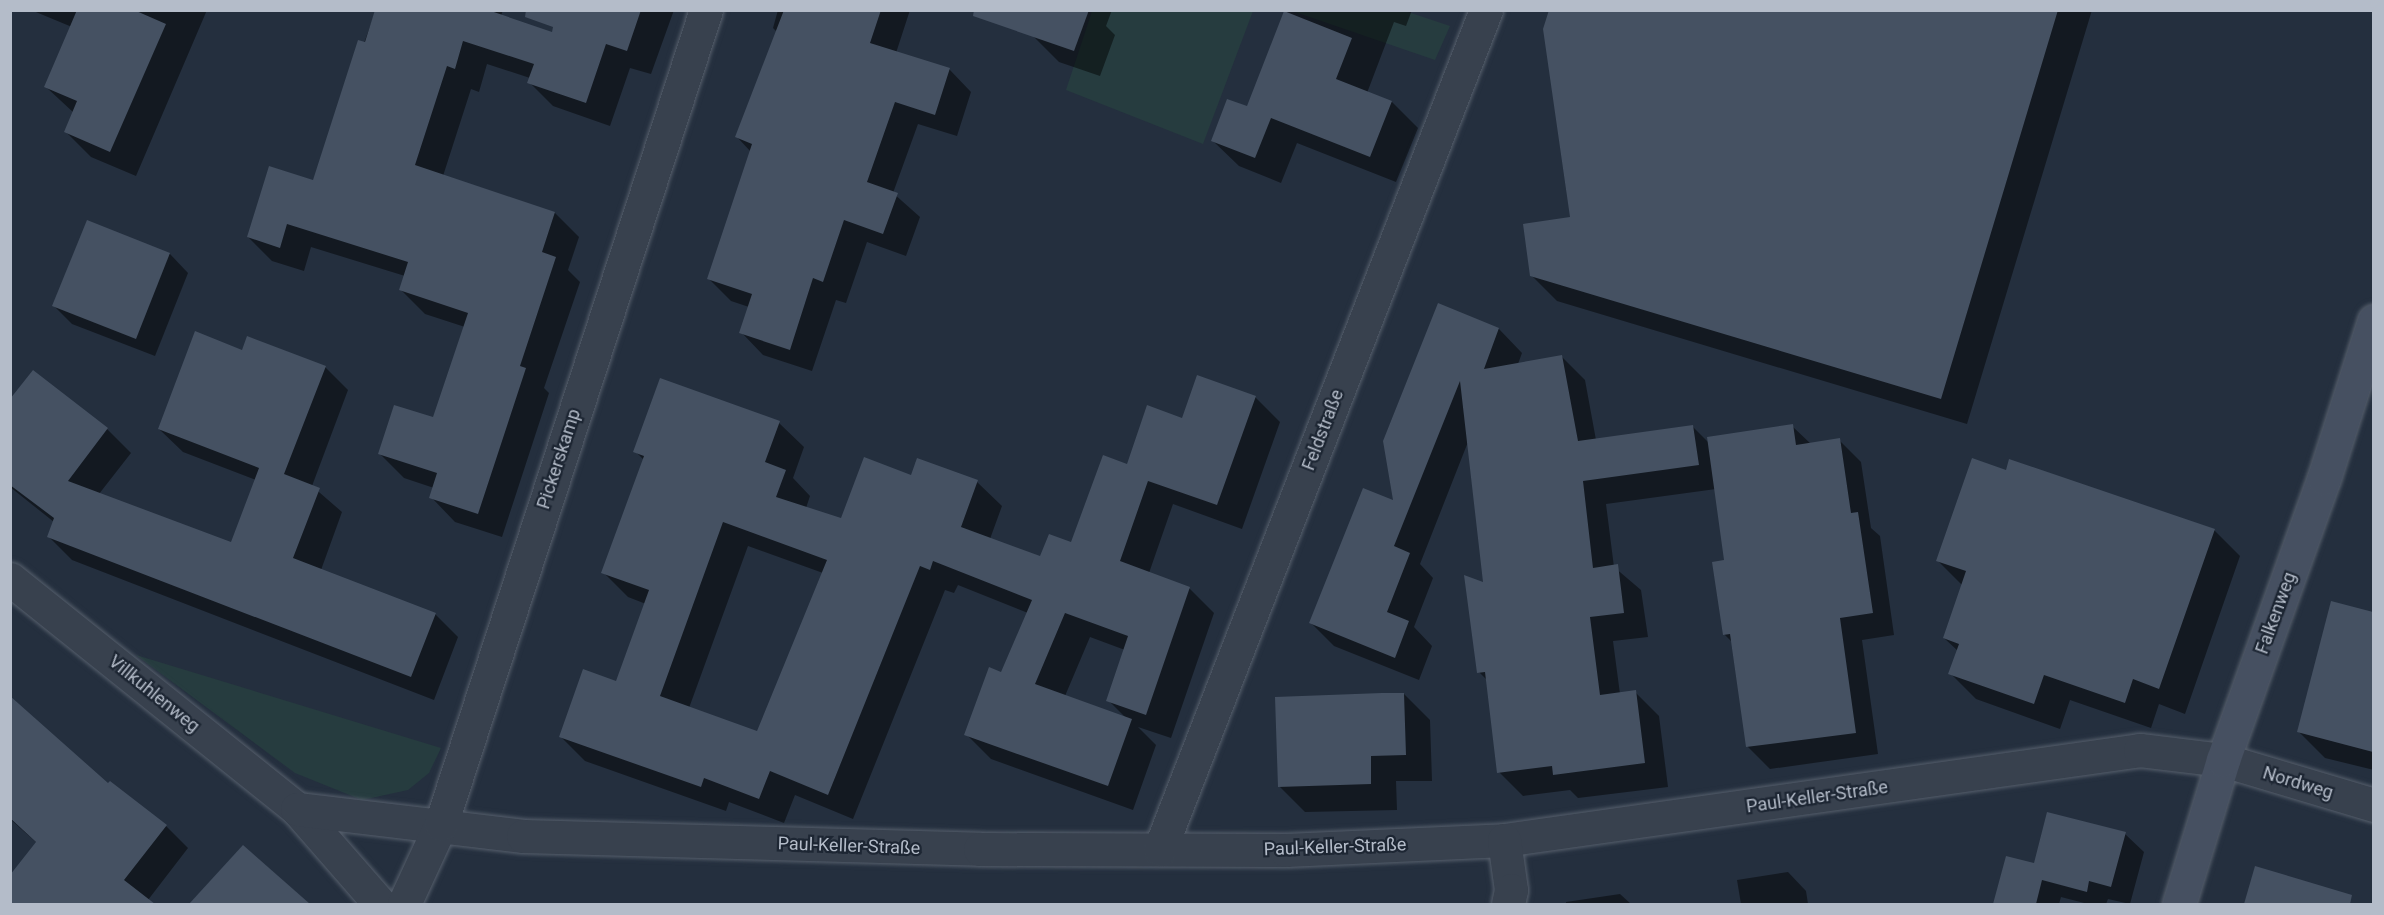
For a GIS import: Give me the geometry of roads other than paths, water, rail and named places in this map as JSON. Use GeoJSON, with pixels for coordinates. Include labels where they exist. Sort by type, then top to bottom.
{"type":"FeatureCollection","features":[{"type":"Feature","properties":{"kind":"main road","name":"Falkenweg"},"geometry":{"type":"LineString","coordinates":[[2179,904],[2223,760],[2324,478],[2373,321]]}},
{"type":"Feature","properties":{"kind":"street","name":"Pickerskamp"},"geometry":{"type":"LineString","coordinates":[[404,904],[441,824],[706,10]]}},
{"type":"Feature","properties":{"kind":"street","name":"Feldstraße"},"geometry":{"type":"LineString","coordinates":[[1160,849],[1486,10]]}},
{"type":"Feature","properties":{"kind":"street","name":"Villkuhlenweg"},"geometry":{"type":"LineString","coordinates":[[10,579],[297,809],[380,904]]}},
{"type":"Feature","properties":{"kind":"street","name":"Paul-Keller-Straße"},"geometry":{"type":"LineString","coordinates":[[441,824],[523,836],[980,849],[1286,850],[1503,840],[2140,750],[2223,760]]}},
{"type":"Feature","properties":{"kind":"street","name":"Nordweg"},"geometry":{"type":"LineString","coordinates":[[2223,760],[2373,804]]}},
{"type":"Feature","properties":{"kind":"street"},"geometry":{"type":"LineString","coordinates":[[297,809],[441,824]]}},
{"type":"Feature","properties":{"kind":"street"},"geometry":{"type":"LineString","coordinates":[[1503,840],[1511,890],[1508,904]]}}]}
